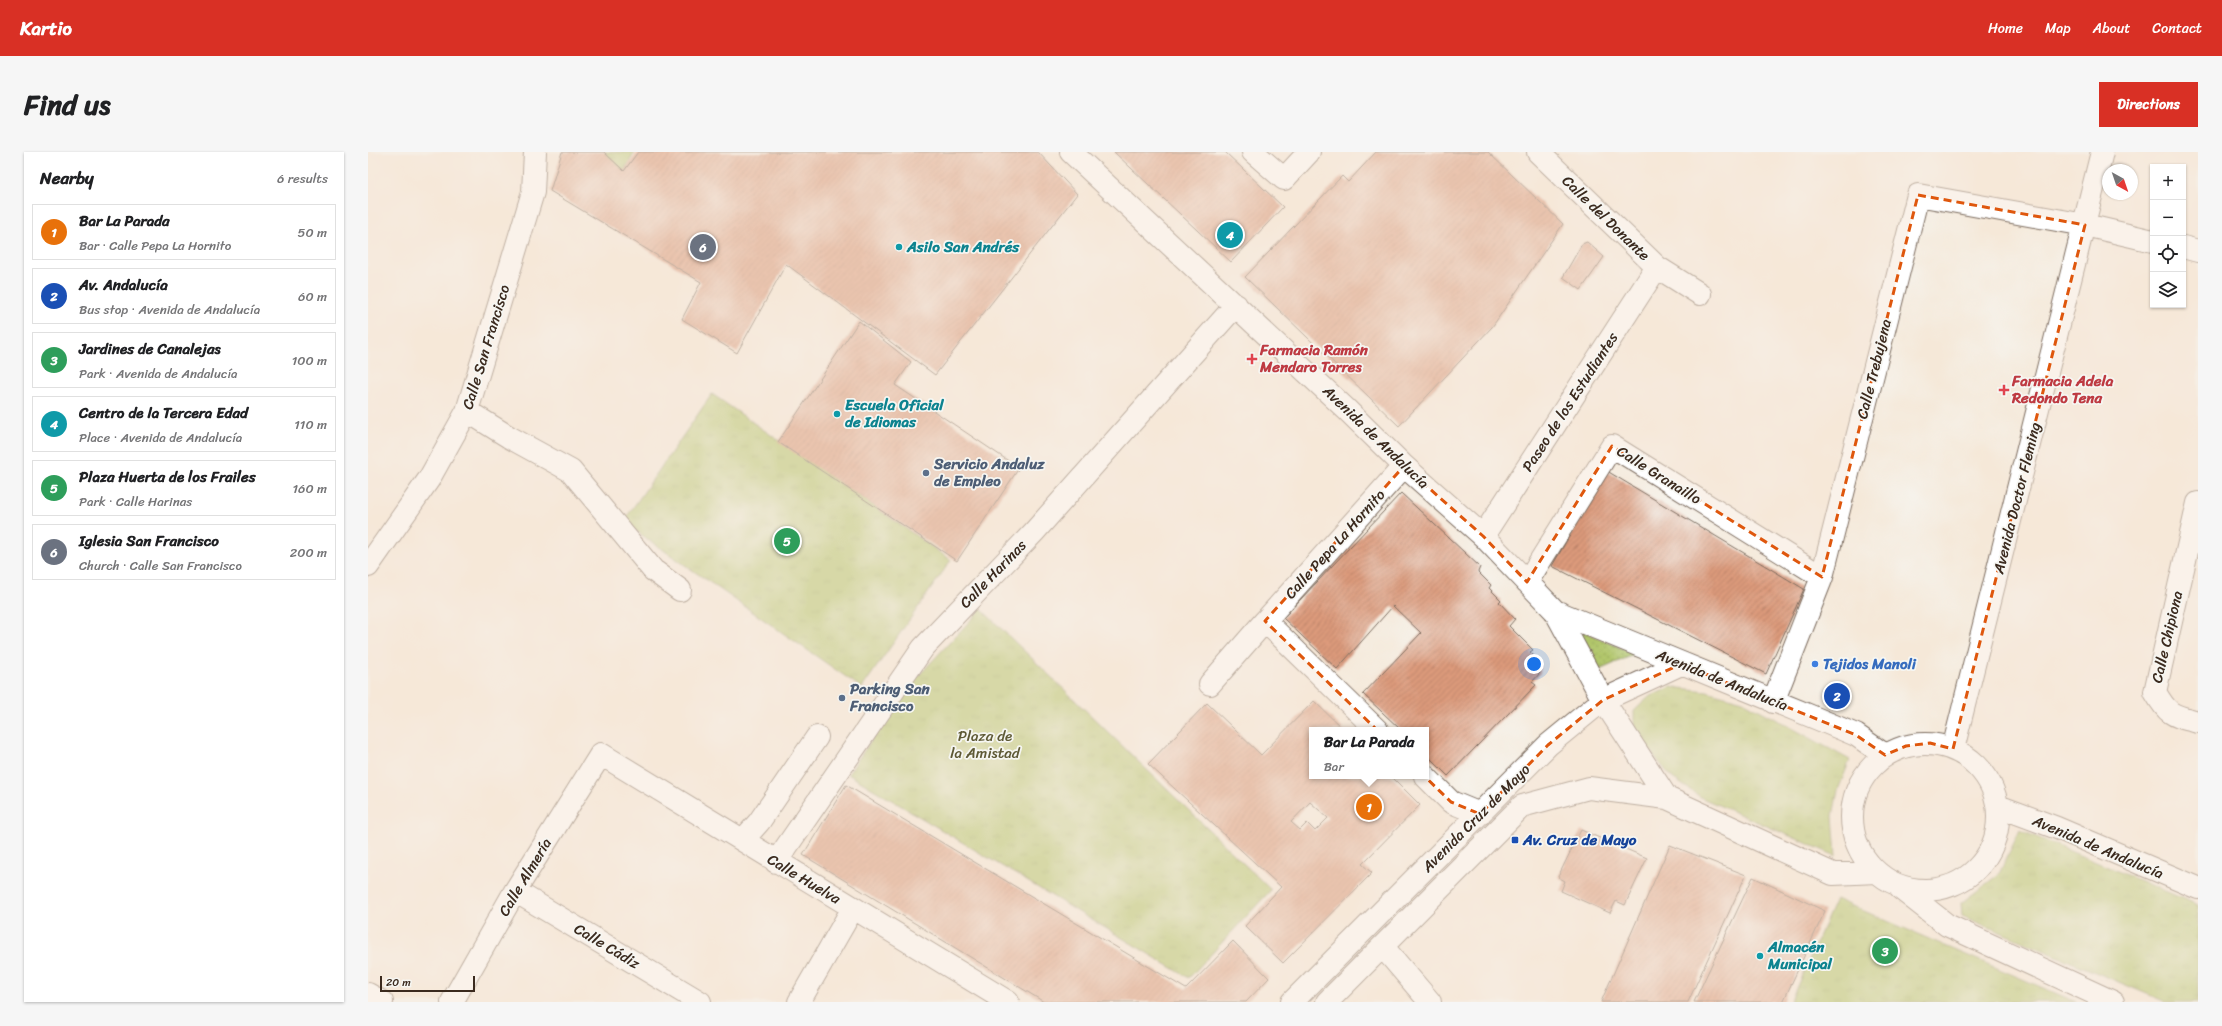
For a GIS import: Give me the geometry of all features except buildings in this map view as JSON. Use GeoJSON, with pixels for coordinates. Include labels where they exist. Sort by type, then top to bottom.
{"type":"FeatureCollection","features":[{"type":"Feature","properties":{"kind":"street","name":"Calle San Francisco"},"geometry":{"type":"LineString","coordinates":[[368,566],[429,479],[467,411],[533,192],[535,152]]}},
{"type":"Feature","properties":{"kind":"street","name":"Avenida de Andalucía"},"geometry":{"type":"LineString","coordinates":[[1071,152],[1236,305],[1404,466],[1483,536],[1555,611],[1603,700],[1667,798]]}},
{"type":"Feature","properties":{"kind":"street"},"geometry":{"type":"LineString","coordinates":[[1253,152],[1284,179],[1309,152]]}},
{"type":"Feature","properties":{"kind":"street","name":"Calle del Donante"},"geometry":{"type":"LineString","coordinates":[[1538,152],[1657,267],[1700,294]]}},
{"type":"Feature","properties":{"kind":"street","name":"Avenida Doctor Fleming"},"geometry":{"type":"LineString","coordinates":[[1954,748],[2102,152]]}},
{"type":"Feature","properties":{"kind":"street","name":"Calle Trebujena"},"geometry":{"type":"LineString","coordinates":[[1773,702],[1822,577],[1918,195],[2085,225]]}},
{"type":"Feature","properties":{"kind":"street"},"geometry":{"type":"LineString","coordinates":[[2085,225],[2150,240]]}},
{"type":"Feature","properties":{"kind":"street"},"geometry":{"type":"LineString","coordinates":[[2186,248],[2198,251]]}},
{"type":"Feature","properties":{"kind":"street","name":"Paseo de los Estudiantes"},"geometry":{"type":"LineString","coordinates":[[1483,536],[1657,267]]}},
{"type":"Feature","properties":{"kind":"street","name":"Calle Harinas"},"geometry":{"type":"LineString","coordinates":[[776,862],[923,648],[1034,532],[1236,305]]}},
{"type":"Feature","properties":{"kind":"street"},"geometry":{"type":"LineString","coordinates":[[467,411],[509,437],[571,471],[653,570],[680,590]]}},
{"type":"Feature","properties":{"kind":"street","name":"Calle Granaillo"},"geometry":{"type":"LineString","coordinates":[[1527,582],[1612,446],[1822,577]]}},
{"type":"Feature","properties":{"kind":"street","name":"Calle Pepa La Hornito"},"geometry":{"type":"LineString","coordinates":[[1210,684],[1404,466]]}},
{"type":"Feature","properties":{"kind":"street","name":"Calle Chipiona"},"geometry":{"type":"LineString","coordinates":[[2198,503],[2155,692],[2165,710],[2174,715],[2198,722]]}},
{"type":"Feature","properties":{"kind":"street","name":"Avenida de Andalucía"},"geometry":{"type":"LineString","coordinates":[[1555,611],[1856,736],[1885,755]]}},
{"type":"Feature","properties":{"kind":"street"},"geometry":{"type":"LineString","coordinates":[[1265,621],[1374,727]]}},
{"type":"Feature","properties":{"kind":"street","name":"Avenida Cruz de Mayo"},"geometry":{"type":"LineString","coordinates":[[1292,1002],[1548,745],[1603,700],[1681,664]]}},
{"type":"Feature","properties":{"kind":"street"},"geometry":{"type":"LineString","coordinates":[[743,840],[759,822],[817,736]]}},
{"type":"Feature","properties":{"kind":"street"},"geometry":{"type":"LineString","coordinates":[[1896,884],[1921,891],[1947,887],[1970,875],[1988,856],[1998,832],[1998,806],[1991,782],[1975,762],[1954,748],[1930,743],[1906,746],[1885,755],[1870,768],[1863,779],[1853,802],[1852,821],[1856,840],[1864,857],[1877,872],[1896,884],[1947,925],[2113,1002]]}},
{"type":"Feature","properties":{"kind":"street","name":"Calle Huelva"},"geometry":{"type":"LineString","coordinates":[[601,754],[1008,1002]]}},
{"type":"Feature","properties":{"kind":"street","name":"Calle Almería"},"geometry":{"type":"LineString","coordinates":[[452,1002],[515,891],[601,754]]}},
{"type":"Feature","properties":{"kind":"street"},"geometry":{"type":"LineString","coordinates":[[1428,779],[1451,802],[1480,814]]}},
{"type":"Feature","properties":{"kind":"street","name":"Avenida Cruz de Mayo"},"geometry":{"type":"LineString","coordinates":[[1328,1002],[1522,806],[1588,788],[1667,798]]}},
{"type":"Feature","properties":{"kind":"street"},"geometry":{"type":"LineString","coordinates":[[1667,798],[1833,874],[1877,872]]}},
{"type":"Feature","properties":{"kind":"street","name":"Avenida de Andalucía"},"geometry":{"type":"LineString","coordinates":[[1998,806],[2057,828],[2198,888]]}},
{"type":"Feature","properties":{"kind":"street","name":"Calle Cádiz"},"geometry":{"type":"LineString","coordinates":[[515,891],[700,1002]]}},
{"type":"Feature","properties":{"kind":"street"},"geometry":{"type":"LineString","coordinates":[[799,1002],[853,908]]}},
{"type":"Feature","properties":{"kind":"street"},"geometry":{"type":"LineString","coordinates":[[1383,947],[1426,1001]]}},
{"type":"Feature","properties":{"kind":"street"},"geometry":{"type":"LineString","coordinates":[[368,994],[382,1002]]}},
{"type":"Feature","properties":{"kind":"highlighted area"},"geometry":{"type":"Polygon","coordinates":[[[1918,195],[2085,225],[1953,749],[1930,743],[1906,746],[1885,755],[1856,735],[1681,664],[1603,700],[1548,745],[1480,814],[1451,802],[1265,621],[1404,466],[1483,536],[1527,582],[1612,446],[1822,577],[1918,195]]]}},
{"type":"Feature","properties":{"kind":"green space"},"geometry":{"type":"Polygon","coordinates":[[[604,152],[635,152],[624,171],[604,152]]]}},
{"type":"Feature","properties":{"kind":"green space"},"geometry":{"type":"Polygon","coordinates":[[[712,394],[951,560],[862,688],[623,522],[712,394]]]}},
{"type":"Feature","properties":{"kind":"green space","name":"Plaza de la Amistad"},"geometry":{"type":"Polygon","coordinates":[[[981,609],[1271,890],[1189,978],[848,774],[907,688],[981,609]]]}},
{"type":"Feature","properties":{"kind":"green space"},"geometry":{"type":"Polygon","coordinates":[[[1572,626],[1635,654],[1597,671],[1572,626]]]}},
{"type":"Feature","properties":{"kind":"green space"},"geometry":{"type":"Polygon","coordinates":[[[1671,687],[1707,691],[1743,701],[1850,760],[1838,790],[1833,816],[1836,856],[1702,798],[1671,777],[1634,731],[1634,711],[1649,697],[1671,687]]]}},
{"type":"Feature","properties":{"kind":"green space"},"geometry":{"type":"Polygon","coordinates":[[[2020,830],[2198,905],[2198,1002],[2166,1002],[1962,916],[1961,903],[1999,874],[2020,830]]]}},
{"type":"Feature","properties":{"kind":"green space"},"geometry":{"type":"Polygon","coordinates":[[[1836,899],[2076,1002],[1790,1002],[1836,899]]]}},
{"type":"Feature","properties":{"kind":"place","name":"Centro de la Tercera Edad"},"geometry":{"type":"Point","coordinates":[1230,235]}},
{"type":"Feature","properties":{"kind":"place","name":"Iglesia San Francisco"},"geometry":{"type":"Point","coordinates":[703,247]}},
{"type":"Feature","properties":{"kind":"place","name":"Asilo San Andrés"},"geometry":{"type":"Point","coordinates":[899,247]}},
{"type":"Feature","properties":{"kind":"place","name":"Farmacia Ramón Mendaro Torres"},"geometry":{"type":"Point","coordinates":[1252,359]}},
{"type":"Feature","properties":{"kind":"place","name":"Farmacia Adela Redondo Tena"},"geometry":{"type":"Point","coordinates":[2004,390]}},
{"type":"Feature","properties":{"kind":"place","name":"Escuela Oficial de Idiomas"},"geometry":{"type":"Point","coordinates":[837,414]}},
{"type":"Feature","properties":{"kind":"place","name":"Servicio Andaluz de Empleo"},"geometry":{"type":"Point","coordinates":[926,473]}},
{"type":"Feature","properties":{"kind":"place","name":"Plaza Huerta de los Frailes"},"geometry":{"type":"Point","coordinates":[787,541]}},
{"type":"Feature","properties":{"kind":"place","name":"Tejidos Manoli"},"geometry":{"type":"Point","coordinates":[1815,664]}},
{"type":"Feature","properties":{"kind":"place","name":"Av. Andalucía"},"geometry":{"type":"Point","coordinates":[1837,696]}},
{"type":"Feature","properties":{"kind":"place","name":"Parking San Francisco"},"geometry":{"type":"Point","coordinates":[842,698]}},
{"type":"Feature","properties":{"kind":"place","name":"Bar La Parada"},"geometry":{"type":"Point","coordinates":[1369,807]}},
{"type":"Feature","properties":{"kind":"place","name":"Av. Cruz de Mayo"},"geometry":{"type":"Point","coordinates":[1515,840]}},
{"type":"Feature","properties":{"kind":"place","name":"Jardines de Canalejas"},"geometry":{"type":"Point","coordinates":[1885,951]}},
{"type":"Feature","properties":{"kind":"place","name":"Almacén Municipal"},"geometry":{"type":"Point","coordinates":[1760,956]}}]}
